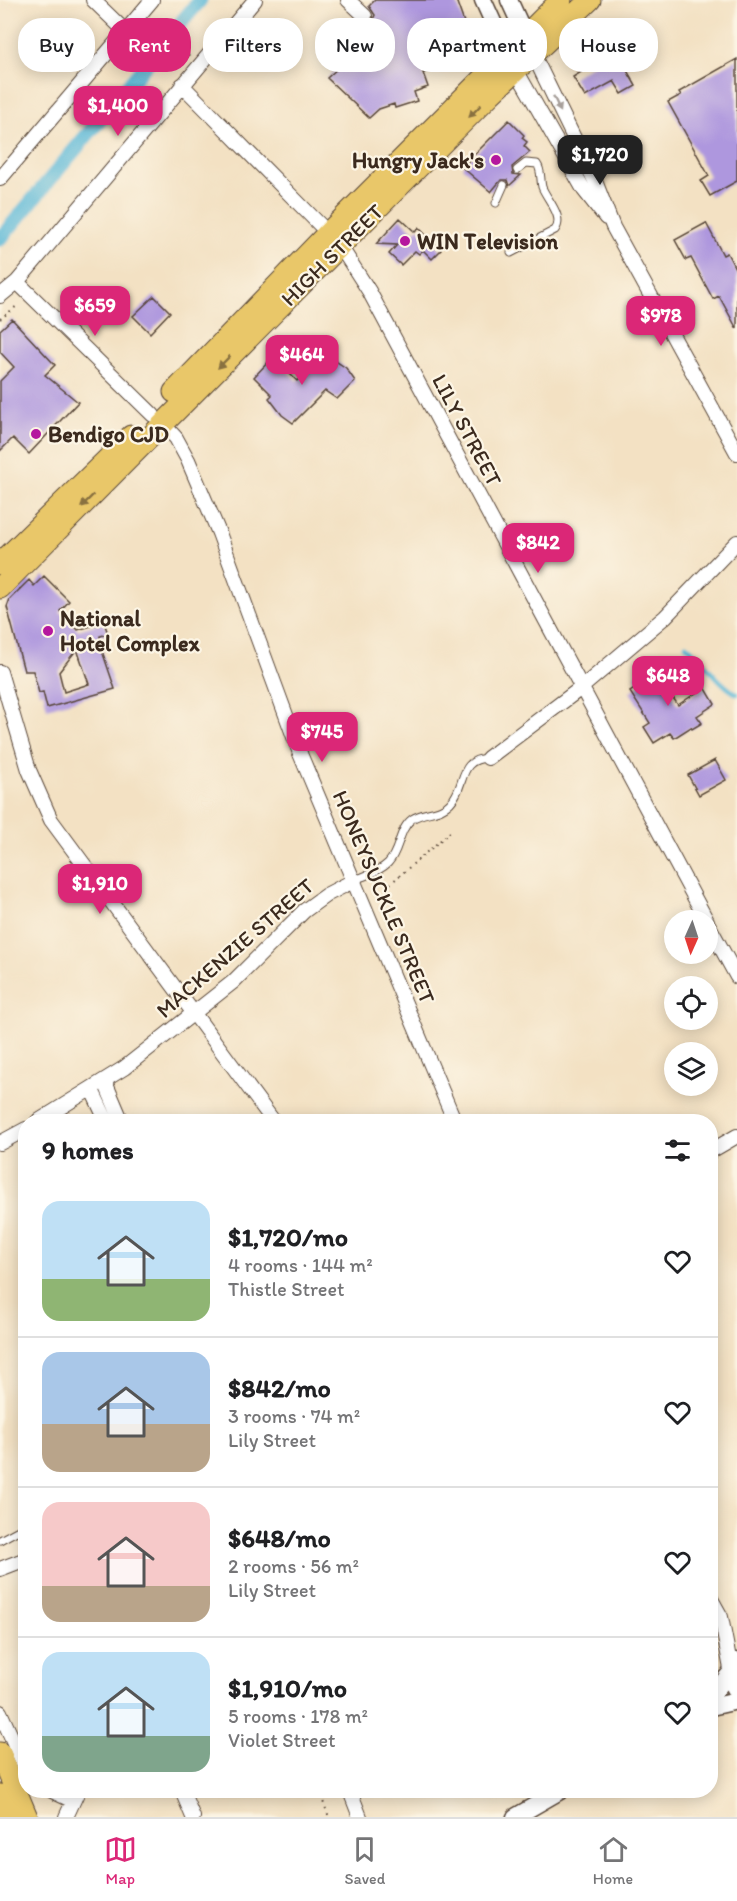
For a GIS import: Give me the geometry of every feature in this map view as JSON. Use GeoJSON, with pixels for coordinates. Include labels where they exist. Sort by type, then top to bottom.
{"type":"FeatureCollection","features":[{"type":"Feature","properties":{"kind":"highway","name":"HIGH STREET"},"geometry":{"type":"LineString","coordinates":[[547,19],[561,0]]}},
{"type":"Feature","properties":{"kind":"highway","name":"HIGH STREET"},"geometry":{"type":"LineString","coordinates":[[547,31],[590,0]]}},
{"type":"Feature","properties":{"kind":"highway","name":"HIGH STREET"},"geometry":{"type":"LineString","coordinates":[[0,588],[158,419],[501,72]]}},
{"type":"Feature","properties":{"kind":"highway","name":"HIGH STREET"},"geometry":{"type":"LineString","coordinates":[[0,564],[158,419]]}},
{"type":"Feature","properties":{"kind":"highway"},"geometry":{"type":"LineString","coordinates":[[0,1753],[18,1796]]}},
{"type":"Feature","properties":{"kind":"highway"},"geometry":{"type":"LineString","coordinates":[[0,1795],[9,1817]]}},
{"type":"Feature","properties":{"kind":"highway"},"geometry":{"type":"LineString","coordinates":[[19,1798],[27,1817]]}},
{"type":"Feature","properties":{"kind":"street"},"geometry":{"type":"LineString","coordinates":[[93,0],[111,18]]}},
{"type":"Feature","properties":{"kind":"street"},"geometry":{"type":"LineString","coordinates":[[137,18],[152,0]]}},
{"type":"Feature","properties":{"kind":"street"},"geometry":{"type":"LineString","coordinates":[[0,296],[16,282],[255,0]]}},
{"type":"Feature","properties":{"kind":"street"},"geometry":{"type":"LineString","coordinates":[[348,0],[364,16]]}},
{"type":"Feature","properties":{"kind":"street"},"geometry":{"type":"LineString","coordinates":[[483,0],[491,18]]}},
{"type":"Feature","properties":{"kind":"street"},"geometry":{"type":"LineString","coordinates":[[509,0],[517,18]]}},
{"type":"Feature","properties":{"kind":"street"},"geometry":{"type":"LineString","coordinates":[[0,179],[107,53]]}},
{"type":"Feature","properties":{"kind":"street"},"geometry":{"type":"LineString","coordinates":[[517,72],[584,190],[614,227]]}},
{"type":"Feature","properties":{"kind":"street"},"geometry":{"type":"LineString","coordinates":[[542,72],[614,227],[737,453]]}},
{"type":"Feature","properties":{"kind":"street","name":"LILY STREET"},"geometry":{"type":"LineString","coordinates":[[182,85],[334,240],[369,291],[701,910]]}},
{"type":"Feature","properties":{"kind":"street","name":"HONEYSUCKLE STREET"},"geometry":{"type":"LineString","coordinates":[[16,282],[176,437],[185,454],[219,533],[301,756],[452,1114]]}},
{"type":"Feature","properties":{"kind":"street","name":"MACKENZIE STREET"},"geometry":{"type":"LineString","coordinates":[[488,758],[581,688],[680,604],[737,542]]}},
{"type":"Feature","properties":{"kind":"street"},"geometry":{"type":"LineString","coordinates":[[0,672],[29,770],[51,820],[268,1114]]}},
{"type":"Feature","properties":{"kind":"street","name":"MACKENZIE STREET"},"geometry":{"type":"LineString","coordinates":[[51,1114],[105,1082],[246,971],[304,911],[326,895],[355,880]]}},
{"type":"Feature","properties":{"kind":"street","name":"LILY STREET"},"geometry":{"type":"LineString","coordinates":[[718,942],[737,977]]}},
{"type":"Feature","properties":{"kind":"street"},"geometry":{"type":"LineString","coordinates":[[105,1082],[119,1114]]}},
{"type":"Feature","properties":{"kind":"street"},"geometry":{"type":"LineString","coordinates":[[92,1090],[103,1114]]}},
{"type":"Feature","properties":{"kind":"street"},"geometry":{"type":"LineString","coordinates":[[0,1143],[18,1133]]}},
{"type":"Feature","properties":{"kind":"street"},"geometry":{"type":"LineString","coordinates":[[718,1147],[737,1136]]}},
{"type":"Feature","properties":{"kind":"street"},"geometry":{"type":"LineString","coordinates":[[0,1569],[18,1562]]}},
{"type":"Feature","properties":{"kind":"street"},"geometry":{"type":"LineString","coordinates":[[718,1612],[733,1667],[732,1682],[737,1692]]}},
{"type":"Feature","properties":{"kind":"street"},"geometry":{"type":"LineString","coordinates":[[721,1617],[737,1632]]}},
{"type":"Feature","properties":{"kind":"street"},"geometry":{"type":"LineString","coordinates":[[718,1687],[733,1667]]}},
{"type":"Feature","properties":{"kind":"street"},"geometry":{"type":"LineString","coordinates":[[718,1705],[737,1701]]}},
{"type":"Feature","properties":{"kind":"street"},"geometry":{"type":"LineString","coordinates":[[0,1712],[18,1751]]}},
{"type":"Feature","properties":{"kind":"street"},"geometry":{"type":"LineString","coordinates":[[66,1817],[75,1798]]}},
{"type":"Feature","properties":{"kind":"street"},"geometry":{"type":"LineString","coordinates":[[185,1798],[193,1817]]}},
{"type":"Feature","properties":{"kind":"street"},"geometry":{"type":"LineString","coordinates":[[353,1798],[360,1817]]}},
{"type":"Feature","properties":{"kind":"street"},"geometry":{"type":"LineString","coordinates":[[515,1817],[548,1798]]}},
{"type":"Feature","properties":{"kind":"lane"},"geometry":{"type":"LineString","coordinates":[[511,253],[555,230],[558,225],[557,215],[542,186],[537,164],[526,163],[517,170]]}},
{"type":"Feature","properties":{"kind":"lane"},"geometry":{"type":"LineString","coordinates":[[496,203],[504,185]]}},
{"type":"Feature","properties":{"kind":"lane","name":"MACKENZIE STREET"},"geometry":{"type":"LineString","coordinates":[[355,880],[387,864],[410,821],[423,814],[446,807],[457,794],[469,764],[478,759],[488,758]]}},
{"type":"Feature","properties":{"kind":"lane"},"geometry":{"type":"LineString","coordinates":[[0,1540],[18,1530]]}},
{"type":"Feature","properties":{"kind":"path"},"geometry":{"type":"LineString","coordinates":[[0,319],[17,306]]}},
{"type":"Feature","properties":{"kind":"path"},"geometry":{"type":"LineString","coordinates":[[390,884],[450,832]]}},
{"type":"Feature","properties":{"kind":"path"},"geometry":{"type":"LineString","coordinates":[[322,1798],[329,1817]]}},
{"type":"Feature","properties":{"kind":"building"},"geometry":{"type":"Polygon","coordinates":[[[375,0],[456,0],[462,18],[407,18],[407,72],[426,72],[423,73],[428,87],[414,92],[417,101],[395,108],[394,104],[379,109],[369,118],[327,78],[334,72],[395,72],[395,18],[374,18],[375,15],[369,6],[375,0]]]}},
{"type":"Feature","properties":{"kind":"building"},"geometry":{"type":"Polygon","coordinates":[[[737,59],[737,181],[710,196],[701,181],[709,176],[668,102],[681,95],[679,92],[737,59]]]}},
{"type":"Feature","properties":{"kind":"building"},"geometry":{"type":"Polygon","coordinates":[[[581,72],[628,72],[636,86],[622,94],[614,81],[585,97],[573,77],[581,72]]]}},
{"type":"Feature","properties":{"kind":"building","name":"Hungry Jack's"},"geometry":{"type":"Polygon","coordinates":[[[509,120],[524,135],[522,138],[527,142],[524,146],[530,152],[512,167],[513,174],[521,175],[509,186],[507,180],[501,180],[491,192],[462,167],[509,120]]]}},
{"type":"Feature","properties":{"kind":"building","name":"WIN Television"},"geometry":{"type":"Polygon","coordinates":[[[400,218],[415,232],[419,228],[441,250],[432,259],[423,250],[419,254],[415,251],[401,265],[389,254],[397,245],[376,244],[400,218]]]}},
{"type":"Feature","properties":{"kind":"building"},"geometry":{"type":"Polygon","coordinates":[[[706,223],[723,255],[727,253],[737,272],[737,329],[719,296],[713,299],[691,258],[686,260],[675,240],[706,223]]]}},
{"type":"Feature","properties":{"kind":"building"},"geometry":{"type":"Polygon","coordinates":[[[154,296],[170,312],[150,333],[133,316],[154,296]]]}},
{"type":"Feature","properties":{"kind":"building"},"geometry":{"type":"Polygon","coordinates":[[[12,319],[55,365],[45,375],[78,402],[29,454],[13,438],[0,451],[0,381],[14,367],[0,352],[0,330],[12,319]]]}},
{"type":"Feature","properties":{"kind":"building"},"geometry":{"type":"Polygon","coordinates":[[[273,357],[297,381],[313,365],[322,372],[334,360],[346,368],[355,381],[337,399],[325,391],[293,423],[282,415],[269,398],[272,395],[254,377],[273,357]]]}},
{"type":"Feature","properties":{"kind":"building"},"geometry":{"type":"Polygon","coordinates":[[[44,576],[69,601],[60,611],[78,630],[104,622],[108,634],[100,636],[100,645],[115,689],[47,708],[43,692],[39,693],[33,671],[24,671],[7,607],[10,599],[29,580],[34,586],[44,576]],[[77,649],[59,672],[64,692],[89,684],[77,649]]]}},
{"type":"Feature","properties":{"kind":"building"},"geometry":{"type":"Polygon","coordinates":[[[651,666],[678,705],[705,687],[715,704],[697,716],[702,723],[674,738],[670,733],[654,743],[644,727],[650,723],[630,692],[640,685],[635,676],[651,666]]]}},
{"type":"Feature","properties":{"kind":"building"},"geometry":{"type":"Polygon","coordinates":[[[715,760],[726,780],[699,795],[688,775],[715,760]]]}},
{"type":"Feature","properties":{"kind":"waterway"},"geometry":{"type":"LineString","coordinates":[[0,239],[200,0]]}},
{"type":"Feature","properties":{"kind":"waterway"},"geometry":{"type":"LineString","coordinates":[[686,645],[724,685],[737,694]]}},
{"type":"Feature","properties":{"kind":"place","name":"Hungry Jack's"},"geometry":{"type":"Point","coordinates":[496,160]}},
{"type":"Feature","properties":{"kind":"place","name":"WIN Television"},"geometry":{"type":"Point","coordinates":[405,241]}},
{"type":"Feature","properties":{"kind":"place","name":"Bendigo CJD"},"geometry":{"type":"Point","coordinates":[36,434]}},
{"type":"Feature","properties":{"kind":"place","name":"National Hotel Complex"},"geometry":{"type":"Point","coordinates":[48,631]}}]}
